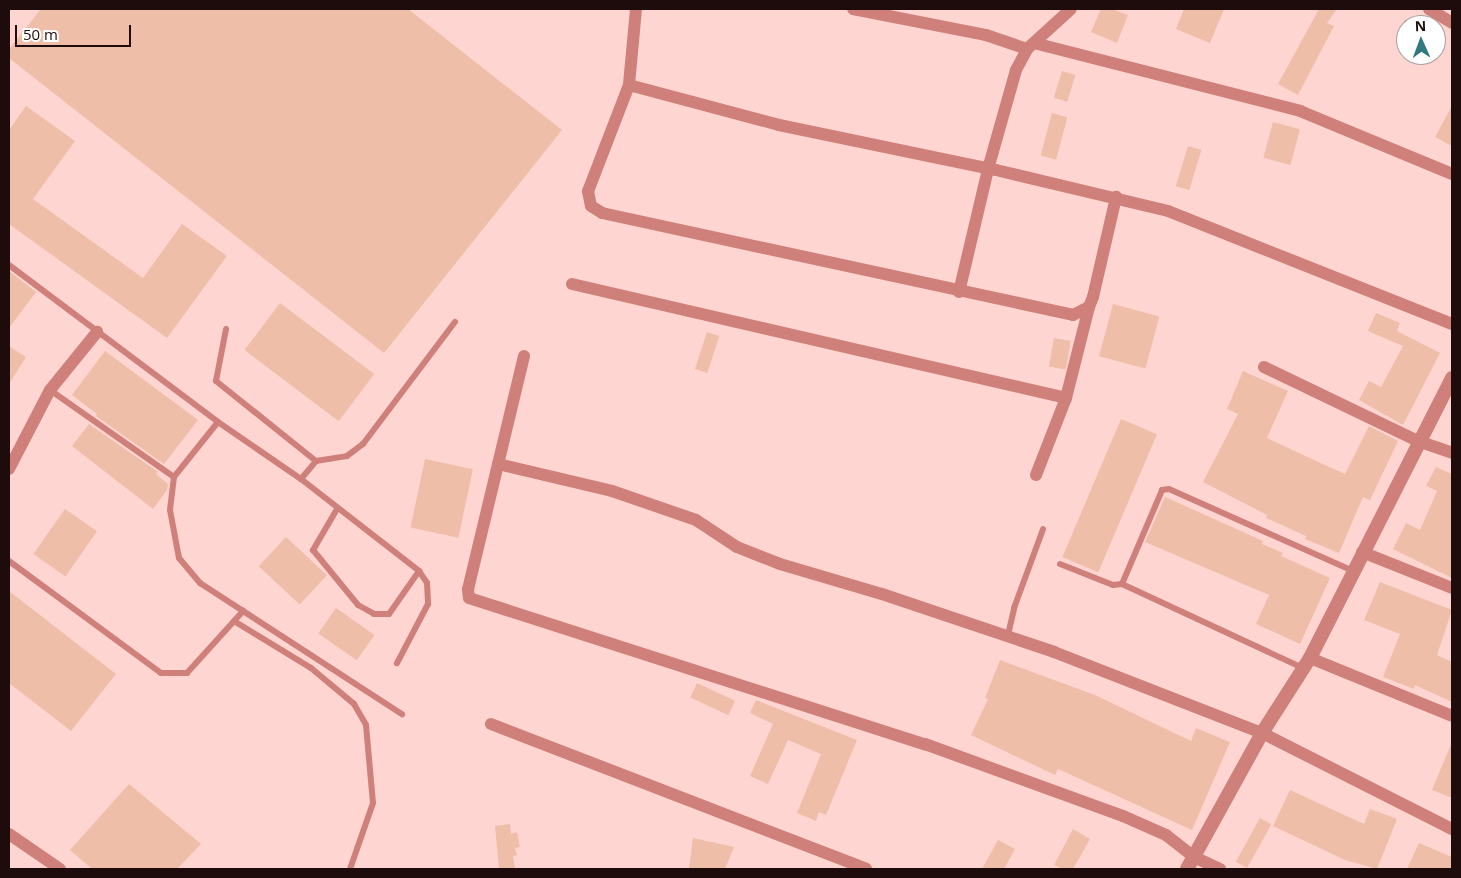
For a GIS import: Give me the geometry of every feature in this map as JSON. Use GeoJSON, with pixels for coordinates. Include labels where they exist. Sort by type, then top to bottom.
{"type":"FeatureCollection","features":[{"type":"Feature","properties":{"kind":"street"},"geometry":{"type":"LineString","coordinates":[[636,9],[630,85],[588,190],[591,206],[602,213],[1064,314],[1081,313],[1089,307]]}},
{"type":"Feature","properties":{"kind":"street"},"geometry":{"type":"LineString","coordinates":[[853,9],[986,35],[1300,111],[1452,174]]}},
{"type":"Feature","properties":{"kind":"street"},"geometry":{"type":"LineString","coordinates":[[959,292],[988,169],[1016,70],[1031,46],[1071,9]]}},
{"type":"Feature","properties":{"kind":"street"},"geometry":{"type":"LineString","coordinates":[[1429,9],[1452,23]]}},
{"type":"Feature","properties":{"kind":"street"},"geometry":{"type":"LineString","coordinates":[[630,85],[779,125],[1116,197],[1210,226],[1452,324]]}},
{"type":"Feature","properties":{"kind":"street"},"geometry":{"type":"LineString","coordinates":[[1036,475],[1066,398],[1116,197]]}},
{"type":"Feature","properties":{"kind":"street"},"geometry":{"type":"LineString","coordinates":[[572,284],[1066,398]]}},
{"type":"Feature","properties":{"kind":"street"},"geometry":{"type":"LineString","coordinates":[[9,469],[50,390],[96,332]]}},
{"type":"Feature","properties":{"kind":"street"},"geometry":{"type":"LineString","coordinates":[[524,356],[468,589],[470,598],[476,603],[664,658],[925,744],[1123,816],[1166,835],[1190,863],[1220,869]]}},
{"type":"Feature","properties":{"kind":"street"},"geometry":{"type":"LineString","coordinates":[[1264,367],[1418,441],[1452,454]]}},
{"type":"Feature","properties":{"kind":"street"},"geometry":{"type":"LineString","coordinates":[[1190,863],[1262,733],[1306,663],[1418,441],[1452,378]]}},
{"type":"Feature","properties":{"kind":"street"},"geometry":{"type":"LineString","coordinates":[[498,464],[612,491],[696,520],[737,547],[780,564],[1008,635],[1262,733],[1452,829]]}},
{"type":"Feature","properties":{"kind":"street"},"geometry":{"type":"LineString","coordinates":[[1362,552],[1452,588]]}},
{"type":"Feature","properties":{"kind":"street"},"geometry":{"type":"LineString","coordinates":[[1306,663],[1452,716]]}},
{"type":"Feature","properties":{"kind":"street"},"geometry":{"type":"LineString","coordinates":[[491,724],[844,865],[866,869]]}},
{"type":"Feature","properties":{"kind":"street"},"geometry":{"type":"LineString","coordinates":[[9,834],[60,869]]}},
{"type":"Feature","properties":{"kind":"lane"},"geometry":{"type":"LineString","coordinates":[[9,264],[96,332],[218,422],[302,479],[337,509],[418,571],[428,583],[428,604],[397,663]]}},
{"type":"Feature","properties":{"kind":"lane"},"geometry":{"type":"LineString","coordinates":[[302,479],[316,461],[347,456],[362,444],[454,322]]}},
{"type":"Feature","properties":{"kind":"lane"},"geometry":{"type":"LineString","coordinates":[[226,329],[216,381],[316,461]]}},
{"type":"Feature","properties":{"kind":"lane"},"geometry":{"type":"LineString","coordinates":[[50,390],[174,477]]}},
{"type":"Feature","properties":{"kind":"lane"},"geometry":{"type":"LineString","coordinates":[[218,422],[174,477],[170,510],[179,558],[200,583],[402,714]]}},
{"type":"Feature","properties":{"kind":"lane"},"geometry":{"type":"LineString","coordinates":[[1122,584],[1162,490],[1169,489],[1353,571]]}},
{"type":"Feature","properties":{"kind":"lane"},"geometry":{"type":"LineString","coordinates":[[337,509],[313,550],[358,605],[374,614],[389,614],[418,571]]}},
{"type":"Feature","properties":{"kind":"lane"},"geometry":{"type":"LineString","coordinates":[[1008,635],[1014,608],[1043,529]]}},
{"type":"Feature","properties":{"kind":"lane"},"geometry":{"type":"LineString","coordinates":[[9,561],[161,673],[187,673],[243,612]]}},
{"type":"Feature","properties":{"kind":"lane"},"geometry":{"type":"LineString","coordinates":[[1060,564],[1113,585],[1122,584],[1306,663]]}},
{"type":"Feature","properties":{"kind":"lane"},"geometry":{"type":"LineString","coordinates":[[234,621],[311,668],[354,704],[366,725],[373,803],[350,869]]}},
{"type":"Feature","properties":{"kind":"building"},"geometry":{"type":"Polygon","coordinates":[[[41,9],[408,9],[562,130],[384,353],[9,58],[9,49],[41,9]]]}},
{"type":"Feature","properties":{"kind":"building"},"geometry":{"type":"Polygon","coordinates":[[[1101,9],[1112,9],[1128,15],[1117,43],[1091,32],[1101,9]]]}},
{"type":"Feature","properties":{"kind":"building"},"geometry":{"type":"Polygon","coordinates":[[[1184,9],[1224,9],[1210,43],[1176,29],[1184,9]]]}},
{"type":"Feature","properties":{"kind":"building"},"geometry":{"type":"Polygon","coordinates":[[[1319,9],[1337,9],[1327,23],[1334,26],[1298,95],[1278,84],[1319,9]]]}},
{"type":"Feature","properties":{"kind":"building"},"geometry":{"type":"Polygon","coordinates":[[[1062,71],[1075,75],[1067,102],[1054,98],[1062,71]]]}},
{"type":"Feature","properties":{"kind":"building"},"geometry":{"type":"Polygon","coordinates":[[[26,106],[75,141],[33,199],[143,278],[182,224],[227,256],[167,338],[9,224],[9,130],[26,106]]]}},
{"type":"Feature","properties":{"kind":"building"},"geometry":{"type":"Polygon","coordinates":[[[1452,106],[1452,146],[1435,137],[1452,106]]]}},
{"type":"Feature","properties":{"kind":"building"},"geometry":{"type":"Polygon","coordinates":[[[1052,113],[1067,117],[1056,160],[1041,156],[1052,113]]]}},
{"type":"Feature","properties":{"kind":"building"},"geometry":{"type":"Polygon","coordinates":[[[1273,122],[1300,129],[1290,165],[1263,158],[1273,122]]]}},
{"type":"Feature","properties":{"kind":"building"},"geometry":{"type":"Polygon","coordinates":[[[1188,146],[1201,150],[1189,190],[1176,186],[1188,146]]]}},
{"type":"Feature","properties":{"kind":"building"},"geometry":{"type":"Polygon","coordinates":[[[9,271],[36,292],[9,328],[9,271]]]}},
{"type":"Feature","properties":{"kind":"building"},"geometry":{"type":"Polygon","coordinates":[[[280,303],[374,374],[339,421],[244,350],[280,303]]]}},
{"type":"Feature","properties":{"kind":"building"},"geometry":{"type":"Polygon","coordinates":[[[1113,304],[1159,316],[1145,369],[1099,356],[1113,304]]]}},
{"type":"Feature","properties":{"kind":"building"},"geometry":{"type":"Polygon","coordinates":[[[1376,313],[1400,323],[1397,331],[1440,353],[1403,425],[1359,400],[1369,381],[1381,387],[1403,346],[1368,331],[1376,313]]]}},
{"type":"Feature","properties":{"kind":"building"},"geometry":{"type":"Polygon","coordinates":[[[707,332],[719,336],[707,373],[695,369],[707,332]]]}},
{"type":"Feature","properties":{"kind":"building"},"geometry":{"type":"Polygon","coordinates":[[[1054,338],[1071,341],[1066,370],[1049,367],[1054,338]]]}},
{"type":"Feature","properties":{"kind":"building"},"geometry":{"type":"Polygon","coordinates":[[[9,346],[26,357],[9,384],[9,346]]]}},
{"type":"Feature","properties":{"kind":"building"},"geometry":{"type":"Polygon","coordinates":[[[105,351],[198,420],[164,464],[96,416],[97,414],[72,395],[105,351]]]}},
{"type":"Feature","properties":{"kind":"building"},"geometry":{"type":"Polygon","coordinates":[[[1243,371],[1288,391],[1267,438],[1327,466],[1345,474],[1369,426],[1398,441],[1370,500],[1363,497],[1339,553],[1305,539],[1306,536],[1266,518],[1267,515],[1203,482],[1238,414],[1227,409],[1243,371]]]}},
{"type":"Feature","properties":{"kind":"building"},"geometry":{"type":"Polygon","coordinates":[[[1121,419],[1157,434],[1098,572],[1062,557],[1121,419]]]}},
{"type":"Feature","properties":{"kind":"building"},"geometry":{"type":"Polygon","coordinates":[[[89,424],[158,472],[156,474],[168,484],[167,490],[153,509],[72,446],[89,424]]]}},
{"type":"Feature","properties":{"kind":"building"},"geometry":{"type":"Polygon","coordinates":[[[425,459],[473,469],[458,538],[410,527],[425,459]]]}},
{"type":"Feature","properties":{"kind":"building"},"geometry":{"type":"Polygon","coordinates":[[[1436,467],[1452,474],[1452,578],[1393,549],[1406,523],[1420,530],[1437,491],[1426,486],[1436,467]]]}},
{"type":"Feature","properties":{"kind":"building"},"geometry":{"type":"Polygon","coordinates":[[[1165,497],[1263,541],[1262,544],[1283,553],[1281,556],[1330,578],[1300,644],[1256,624],[1269,595],[1145,542],[1165,497]]]}},
{"type":"Feature","properties":{"kind":"building"},"geometry":{"type":"Polygon","coordinates":[[[65,509],[97,531],[65,576],[33,554],[65,509]]]}},
{"type":"Feature","properties":{"kind":"building"},"geometry":{"type":"Polygon","coordinates":[[[286,537],[327,575],[300,604],[259,566],[286,537]]]}},
{"type":"Feature","properties":{"kind":"building"},"geometry":{"type":"Polygon","coordinates":[[[1380,582],[1452,610],[1437,655],[1452,662],[1452,702],[1415,685],[1414,689],[1383,677],[1400,634],[1364,620],[1380,582]]]}},
{"type":"Feature","properties":{"kind":"building"},"geometry":{"type":"Polygon","coordinates":[[[9,591],[116,674],[71,731],[9,683],[9,591]]]}},
{"type":"Feature","properties":{"kind":"building"},"geometry":{"type":"Polygon","coordinates":[[[336,608],[375,635],[357,660],[318,633],[336,608]]]}},
{"type":"Feature","properties":{"kind":"building"},"geometry":{"type":"Polygon","coordinates":[[[1000,660],[1095,695],[1191,741],[1196,728],[1230,742],[1192,830],[1058,769],[1055,775],[971,735],[988,699],[985,698],[1000,660]]]}},
{"type":"Feature","properties":{"kind":"building"},"geometry":{"type":"Polygon","coordinates":[[[697,683],[735,701],[728,715],[690,698],[697,683]]]}},
{"type":"Feature","properties":{"kind":"building"},"geometry":{"type":"Polygon","coordinates":[[[756,700],[857,740],[826,815],[819,812],[816,821],[797,813],[821,754],[788,740],[768,784],[750,776],[773,724],[750,713],[756,700]]]}},
{"type":"Feature","properties":{"kind":"building"},"geometry":{"type":"Polygon","coordinates":[[[1452,742],[1452,798],[1432,790],[1452,742]]]}},
{"type":"Feature","properties":{"kind":"building"},"geometry":{"type":"Polygon","coordinates":[[[129,784],[201,844],[177,869],[92,869],[70,850],[129,784]]]}},
{"type":"Feature","properties":{"kind":"building"},"geometry":{"type":"Polygon","coordinates":[[[1290,790],[1364,824],[1370,809],[1397,819],[1377,869],[1345,860],[1273,826],[1290,790]]]}},
{"type":"Feature","properties":{"kind":"building"},"geometry":{"type":"Polygon","coordinates":[[[1260,818],[1271,824],[1247,868],[1236,862],[1260,818]]]}},
{"type":"Feature","properties":{"kind":"building"},"geometry":{"type":"Polygon","coordinates":[[[510,824],[511,834],[517,832],[520,847],[515,848],[517,855],[513,856],[515,869],[499,869],[495,826],[510,824]]]}},
{"type":"Feature","properties":{"kind":"building"},"geometry":{"type":"Polygon","coordinates":[[[1073,829],[1090,839],[1073,869],[1063,869],[1054,865],[1073,829]]]}},
{"type":"Feature","properties":{"kind":"building"},"geometry":{"type":"Polygon","coordinates":[[[693,838],[734,847],[725,869],[689,869],[693,838]]]}},
{"type":"Feature","properties":{"kind":"building"},"geometry":{"type":"Polygon","coordinates":[[[998,840],[1015,849],[1004,869],[982,869],[998,840]]]}},
{"type":"Feature","properties":{"kind":"building"},"geometry":{"type":"Polygon","coordinates":[[[1419,843],[1452,857],[1452,869],[1407,869],[1419,843]]]}}]}
